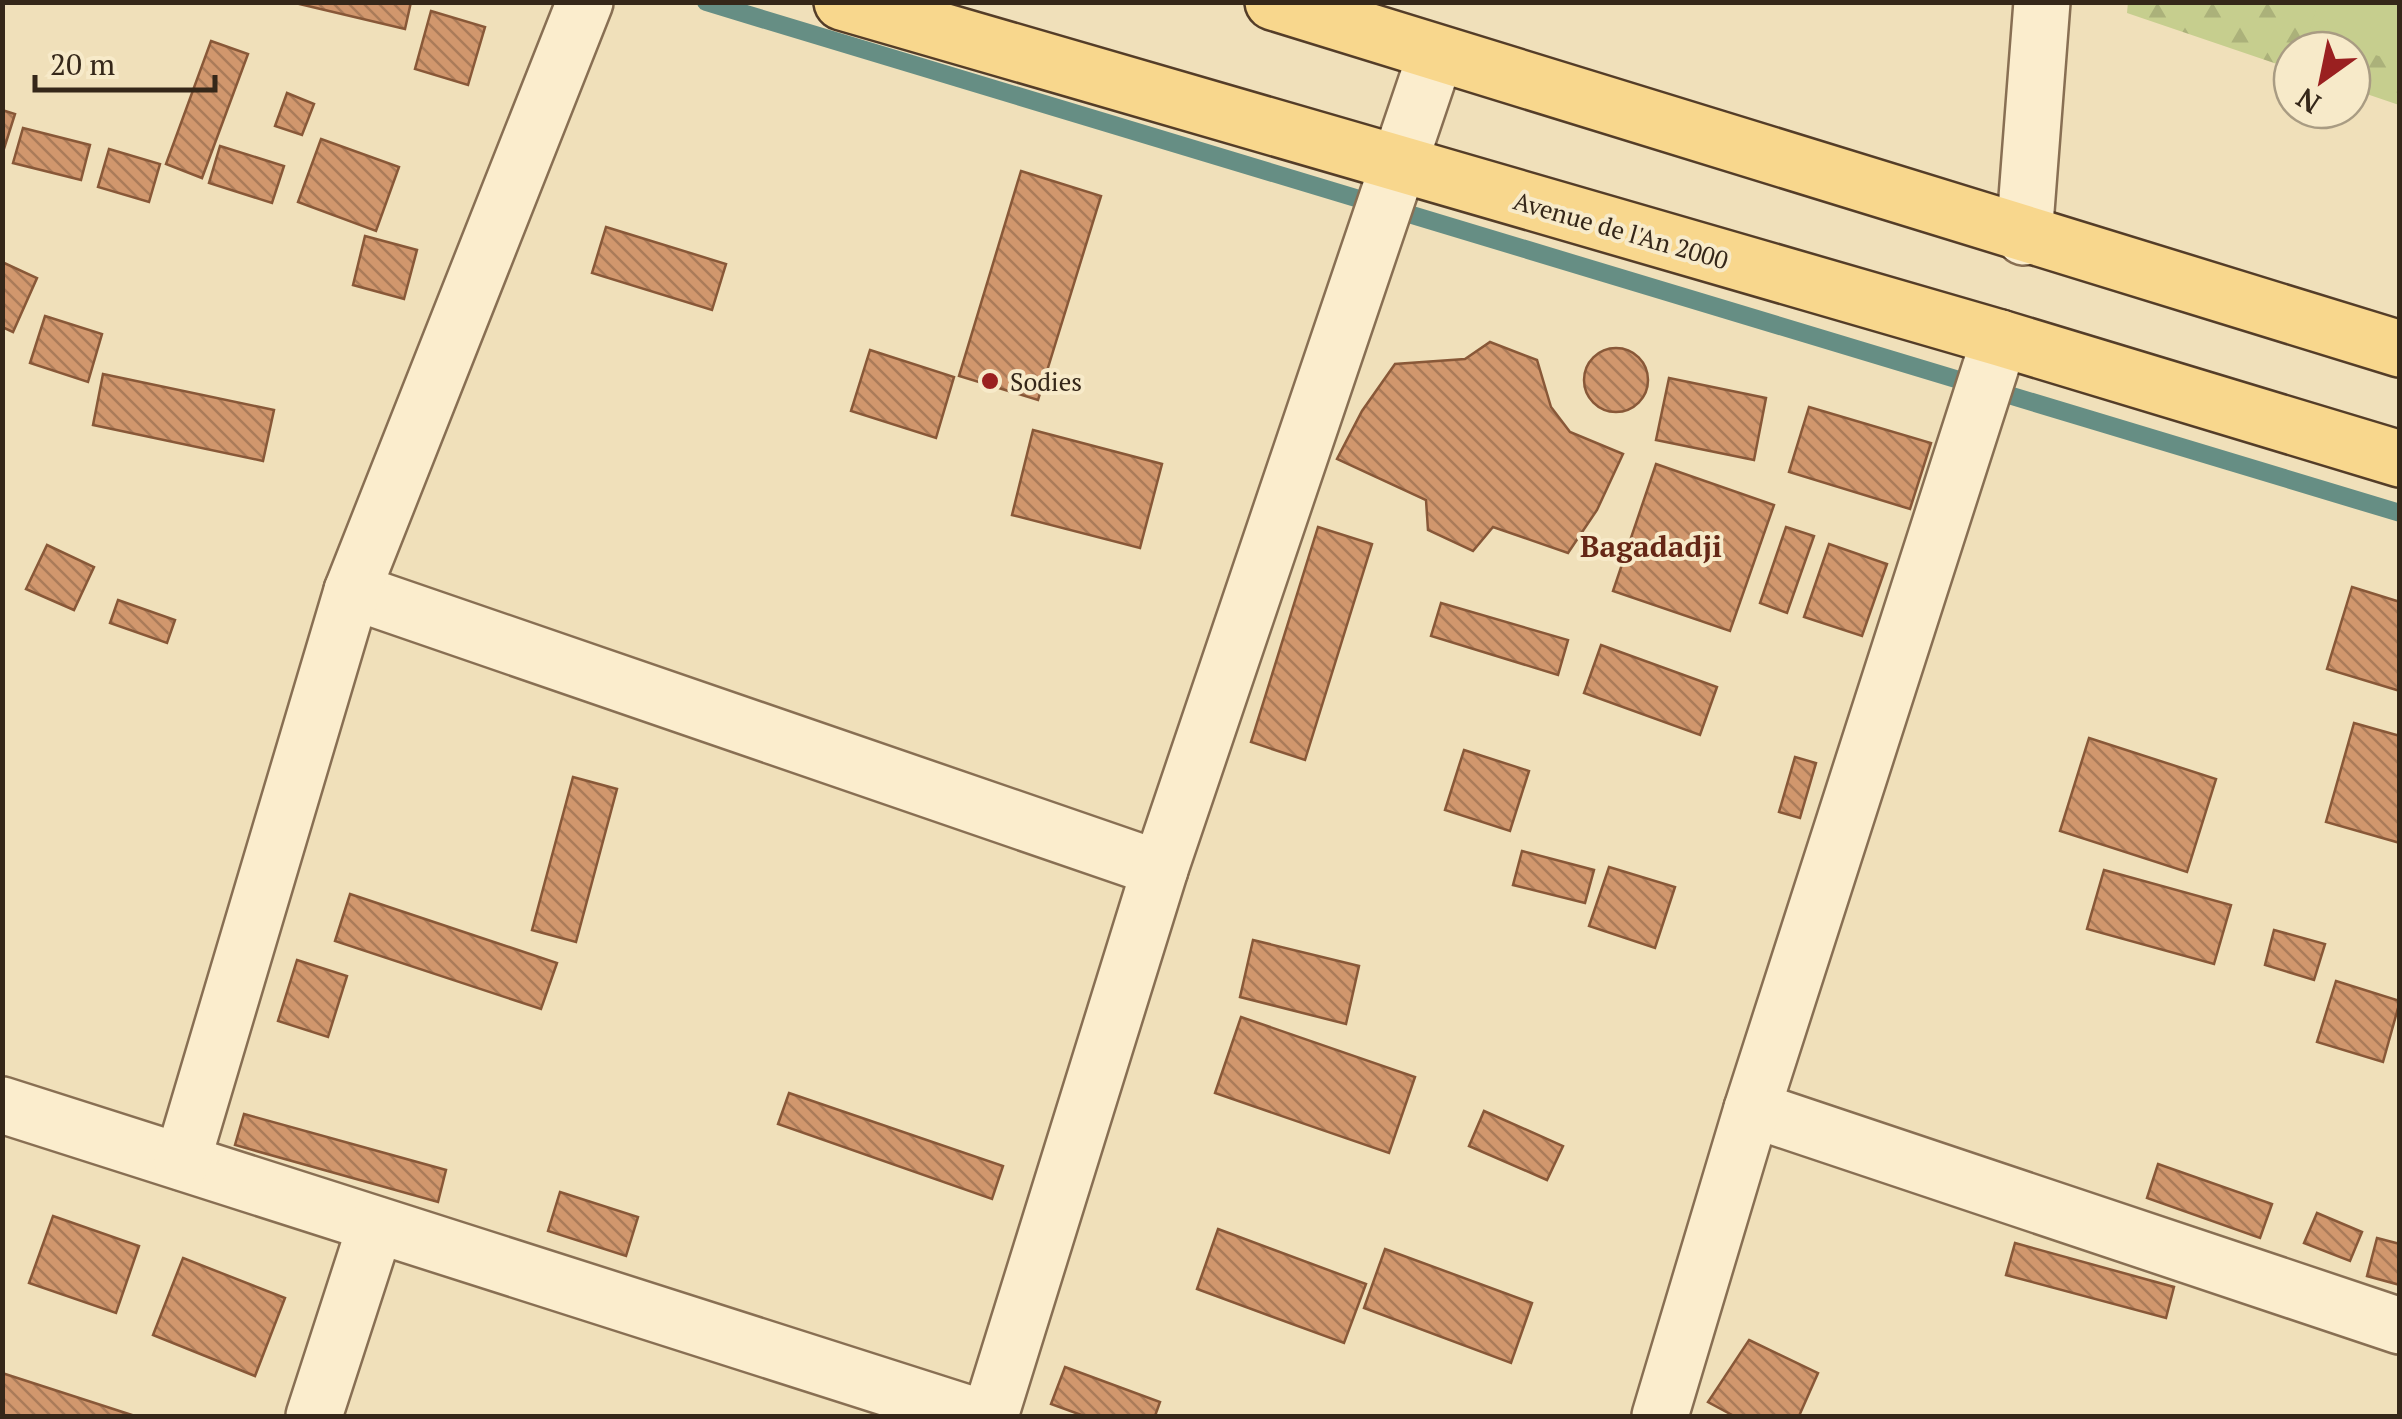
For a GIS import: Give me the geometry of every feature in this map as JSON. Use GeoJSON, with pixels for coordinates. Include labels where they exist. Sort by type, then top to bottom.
{"type":"FeatureCollection","features":[{"type":"Feature","properties":{"kind":"main road","name":"Avenue de l'An 2000"},"geometry":{"type":"LineString","coordinates":[[842,2],[1396,166],[2000,338],[2400,460]]}},
{"type":"Feature","properties":{"kind":"main road"},"geometry":{"type":"LineString","coordinates":[[1273,2],[2024,237],[2400,349]]}},
{"type":"Feature","properties":{"kind":"street"},"geometry":{"type":"LineString","coordinates":[[182,1162],[352,591],[585,2]]}},
{"type":"Feature","properties":{"kind":"street"},"geometry":{"type":"LineString","coordinates":[[2024,237],[2042,2]]}},
{"type":"Feature","properties":{"kind":"street"},"geometry":{"type":"LineString","coordinates":[[990,1416],[1160,869],[1436,54]]}},
{"type":"Feature","properties":{"kind":"street"},"geometry":{"type":"LineString","coordinates":[[1660,1416],[1752,1109],[2000,338]]}},
{"type":"Feature","properties":{"kind":"street"},"geometry":{"type":"LineString","coordinates":[[352,591],[1160,869]]}},
{"type":"Feature","properties":{"kind":"street"},"geometry":{"type":"LineString","coordinates":[[2,1105],[976,1416]]}},
{"type":"Feature","properties":{"kind":"street"},"geometry":{"type":"LineString","coordinates":[[1752,1109],[2400,1326]]}},
{"type":"Feature","properties":{"kind":"street"},"geometry":{"type":"LineString","coordinates":[[314,1416],[376,1225]]}},
{"type":"Feature","properties":{"kind":"green space"},"geometry":{"type":"Polygon","coordinates":[[[2128,2],[2371,3],[2399,18],[2399,105],[2372,96],[2372,30],[2272,30],[2272,62],[2127,13],[2128,2]]]}},
{"type":"Feature","properties":{"kind":"green space"},"geometry":{"type":"Polygon","coordinates":[[[2318,3],[2399,3],[2399,62],[2372,54],[2372,30],[2310,30],[2318,3]]]}},
{"type":"Feature","properties":{"kind":"building"},"geometry":{"type":"Polygon","coordinates":[[[291,2],[411,2],[405,29],[291,2]]]}},
{"type":"Feature","properties":{"kind":"building"},"geometry":{"type":"Polygon","coordinates":[[[431,11],[485,27],[468,85],[415,69],[431,11]]]}},
{"type":"Feature","properties":{"kind":"building"},"geometry":{"type":"Polygon","coordinates":[[[211,41],[248,54],[202,178],[166,164],[211,41]]]}},
{"type":"Feature","properties":{"kind":"building"},"geometry":{"type":"Polygon","coordinates":[[[287,93],[314,104],[302,135],[275,126],[287,93]]]}},
{"type":"Feature","properties":{"kind":"building"},"geometry":{"type":"Polygon","coordinates":[[[2,110],[15,114],[3,152],[2,151],[2,110]]]}},
{"type":"Feature","properties":{"kind":"building"},"geometry":{"type":"Polygon","coordinates":[[[23,128],[90,145],[81,180],[13,163],[23,128]]]}},
{"type":"Feature","properties":{"kind":"building"},"geometry":{"type":"Polygon","coordinates":[[[321,139],[399,167],[376,231],[298,202],[321,139]]]}},
{"type":"Feature","properties":{"kind":"building"},"geometry":{"type":"Polygon","coordinates":[[[220,146],[284,166],[272,203],[209,183],[220,146]]]}},
{"type":"Feature","properties":{"kind":"building"},"geometry":{"type":"Polygon","coordinates":[[[109,149],[160,164],[149,202],[98,187],[109,149]]]}},
{"type":"Feature","properties":{"kind":"building"},"geometry":{"type":"Polygon","coordinates":[[[1021,171],[1101,196],[1038,400],[959,376],[1021,171]]]}},
{"type":"Feature","properties":{"kind":"building"},"geometry":{"type":"Polygon","coordinates":[[[606,227],[726,264],[712,310],[592,273],[606,227]]]}},
{"type":"Feature","properties":{"kind":"building"},"geometry":{"type":"Polygon","coordinates":[[[365,236],[417,250],[404,299],[353,285],[365,236]]]}},
{"type":"Feature","properties":{"kind":"building"},"geometry":{"type":"Polygon","coordinates":[[[2,262],[37,278],[13,332],[2,327],[2,262]]]}},
{"type":"Feature","properties":{"kind":"building"},"geometry":{"type":"Polygon","coordinates":[[[45,316],[102,334],[88,382],[30,363],[45,316]]]}},
{"type":"Feature","properties":{"kind":"building"},"geometry":{"type":"Polygon","coordinates":[[[1490,342],[1537,360],[1551,407],[1570,432],[1623,454],[1597,510],[1568,553],[1493,527],[1473,551],[1428,530],[1426,500],[1337,459],[1362,411],[1395,364],[1465,359],[1490,342]]]}},
{"type":"Feature","properties":{"kind":"building"},"geometry":{"type":"Polygon","coordinates":[[[1616,348],[1639,357],[1648,380],[1639,403],[1616,412],[1593,403],[1584,380],[1593,357],[1616,348]]]}},
{"type":"Feature","properties":{"kind":"building"},"geometry":{"type":"Polygon","coordinates":[[[870,350],[954,377],[936,438],[851,411],[870,350]]]}},
{"type":"Feature","properties":{"kind":"building"},"geometry":{"type":"Polygon","coordinates":[[[103,374],[274,410],[263,461],[93,425],[103,374]]]}},
{"type":"Feature","properties":{"kind":"building"},"geometry":{"type":"Polygon","coordinates":[[[1669,378],[1766,398],[1754,460],[1656,440],[1669,378]]]}},
{"type":"Feature","properties":{"kind":"building"},"geometry":{"type":"Polygon","coordinates":[[[1809,407],[1931,443],[1910,509],[1789,472],[1809,407]]]}},
{"type":"Feature","properties":{"kind":"building"},"geometry":{"type":"Polygon","coordinates":[[[1033,430],[1162,464],[1140,548],[1012,515],[1033,430]]]}},
{"type":"Feature","properties":{"kind":"building"},"geometry":{"type":"Polygon","coordinates":[[[1656,464],[1774,505],[1730,631],[1613,591],[1656,464]]]}},
{"type":"Feature","properties":{"kind":"building"},"geometry":{"type":"Polygon","coordinates":[[[1318,527],[1372,544],[1305,760],[1251,742],[1318,527]]]}},
{"type":"Feature","properties":{"kind":"building"},"geometry":{"type":"Polygon","coordinates":[[[1786,527],[1814,536],[1787,613],[1760,603],[1786,527]]]}},
{"type":"Feature","properties":{"kind":"building"},"geometry":{"type":"Polygon","coordinates":[[[1829,544],[1887,564],[1862,636],[1804,617],[1829,544]]]}},
{"type":"Feature","properties":{"kind":"building"},"geometry":{"type":"Polygon","coordinates":[[[47,545],[94,567],[74,610],[26,589],[47,545]]]}},
{"type":"Feature","properties":{"kind":"building"},"geometry":{"type":"Polygon","coordinates":[[[2352,587],[2400,602],[2400,691],[2327,669],[2352,587]]]}},
{"type":"Feature","properties":{"kind":"building"},"geometry":{"type":"Polygon","coordinates":[[[118,600],[175,620],[167,643],[110,623],[118,600]]]}},
{"type":"Feature","properties":{"kind":"building"},"geometry":{"type":"Polygon","coordinates":[[[1441,603],[1568,640],[1558,675],[1431,636],[1441,603]]]}},
{"type":"Feature","properties":{"kind":"building"},"geometry":{"type":"Polygon","coordinates":[[[1601,645],[1717,687],[1700,735],[1584,693],[1601,645]]]}},
{"type":"Feature","properties":{"kind":"building"},"geometry":{"type":"Polygon","coordinates":[[[2354,723],[2400,736],[2400,843],[2326,822],[2354,723]]]}},
{"type":"Feature","properties":{"kind":"building"},"geometry":{"type":"Polygon","coordinates":[[[2089,738],[2216,779],[2187,872],[2060,831],[2089,738]]]}},
{"type":"Feature","properties":{"kind":"building"},"geometry":{"type":"Polygon","coordinates":[[[1464,750],[1529,771],[1510,831],[1445,810],[1464,750]]]}},
{"type":"Feature","properties":{"kind":"building"},"geometry":{"type":"Polygon","coordinates":[[[1795,757],[1816,763],[1800,818],[1779,812],[1795,757]]]}},
{"type":"Feature","properties":{"kind":"building"},"geometry":{"type":"Polygon","coordinates":[[[573,777],[617,789],[576,942],[532,930],[573,777]]]}},
{"type":"Feature","properties":{"kind":"building"},"geometry":{"type":"Polygon","coordinates":[[[1522,851],[1594,870],[1585,903],[1513,885],[1522,851]]]}},
{"type":"Feature","properties":{"kind":"building"},"geometry":{"type":"Polygon","coordinates":[[[1609,867],[1675,887],[1655,948],[1589,926],[1609,867]]]}},
{"type":"Feature","properties":{"kind":"building"},"geometry":{"type":"Polygon","coordinates":[[[2104,870],[2231,905],[2214,964],[2087,929],[2104,870]]]}},
{"type":"Feature","properties":{"kind":"building"},"geometry":{"type":"Polygon","coordinates":[[[350,894],[557,963],[541,1009],[335,941],[350,894]]]}},
{"type":"Feature","properties":{"kind":"building"},"geometry":{"type":"Polygon","coordinates":[[[2274,930],[2325,944],[2314,980],[2265,965],[2274,930]]]}},
{"type":"Feature","properties":{"kind":"building"},"geometry":{"type":"Polygon","coordinates":[[[1253,940],[1359,966],[1346,1024],[1240,997],[1253,940]]]}},
{"type":"Feature","properties":{"kind":"building"},"geometry":{"type":"Polygon","coordinates":[[[297,960],[347,976],[328,1037],[278,1021],[297,960]]]}},
{"type":"Feature","properties":{"kind":"building"},"geometry":{"type":"Polygon","coordinates":[[[2336,981],[2400,1001],[2383,1062],[2317,1042],[2336,981]]]}},
{"type":"Feature","properties":{"kind":"building"},"geometry":{"type":"Polygon","coordinates":[[[1241,1017],[1415,1077],[1389,1153],[1215,1093],[1241,1017]]]}},
{"type":"Feature","properties":{"kind":"building"},"geometry":{"type":"Polygon","coordinates":[[[789,1093],[1003,1166],[992,1199],[778,1124],[789,1093]]]}},
{"type":"Feature","properties":{"kind":"building"},"geometry":{"type":"Polygon","coordinates":[[[1484,1111],[1563,1146],[1547,1180],[1469,1146],[1484,1111]]]}},
{"type":"Feature","properties":{"kind":"building"},"geometry":{"type":"Polygon","coordinates":[[[244,1114],[446,1170],[438,1202],[235,1145],[244,1114]]]}},
{"type":"Feature","properties":{"kind":"building"},"geometry":{"type":"Polygon","coordinates":[[[2158,1164],[2272,1204],[2260,1238],[2147,1198],[2158,1164]]]}},
{"type":"Feature","properties":{"kind":"building"},"geometry":{"type":"Polygon","coordinates":[[[560,1192],[638,1217],[626,1256],[548,1231],[560,1192]]]}},
{"type":"Feature","properties":{"kind":"building"},"geometry":{"type":"Polygon","coordinates":[[[2317,1213],[2362,1232],[2350,1261],[2304,1243],[2317,1213]]]}},
{"type":"Feature","properties":{"kind":"building"},"geometry":{"type":"Polygon","coordinates":[[[53,1216],[139,1246],[116,1313],[29,1283],[53,1216]]]}},
{"type":"Feature","properties":{"kind":"building"},"geometry":{"type":"Polygon","coordinates":[[[1218,1229],[1366,1284],[1344,1343],[1197,1289],[1218,1229]]]}},
{"type":"Feature","properties":{"kind":"building"},"geometry":{"type":"Polygon","coordinates":[[[2377,1238],[2400,1244],[2400,1285],[2367,1276],[2377,1238]]]}},
{"type":"Feature","properties":{"kind":"building"},"geometry":{"type":"Polygon","coordinates":[[[2015,1243],[2174,1287],[2166,1318],[2006,1275],[2015,1243]]]}},
{"type":"Feature","properties":{"kind":"building"},"geometry":{"type":"Polygon","coordinates":[[[1385,1249],[1532,1303],[1511,1363],[1364,1308],[1385,1249]]]}},
{"type":"Feature","properties":{"kind":"building"},"geometry":{"type":"Polygon","coordinates":[[[183,1258],[285,1298],[255,1376],[153,1335],[183,1258]]]}},
{"type":"Feature","properties":{"kind":"building"},"geometry":{"type":"Polygon","coordinates":[[[1749,1340],[1818,1373],[1799,1416],[1734,1416],[1708,1402],[1749,1340]]]}},
{"type":"Feature","properties":{"kind":"building"},"geometry":{"type":"Polygon","coordinates":[[[1065,1367],[1160,1402],[1155,1416],[1084,1416],[1051,1404],[1065,1367]]]}},
{"type":"Feature","properties":{"kind":"building"},"geometry":{"type":"Polygon","coordinates":[[[2,1373],[135,1416],[2,1416],[2,1373]]]}},
{"type":"Feature","properties":{"kind":"waterway"},"geometry":{"type":"LineString","coordinates":[[706,2],[2400,513]]}},
{"type":"Feature","properties":{"kind":"place","name":"Sodies"},"geometry":{"type":"Point","coordinates":[990,381]}},
{"type":"Feature","properties":{"kind":"district","name":"Bagadadji"},"geometry":{"type":"Point","coordinates":[1651,546]}}]}
